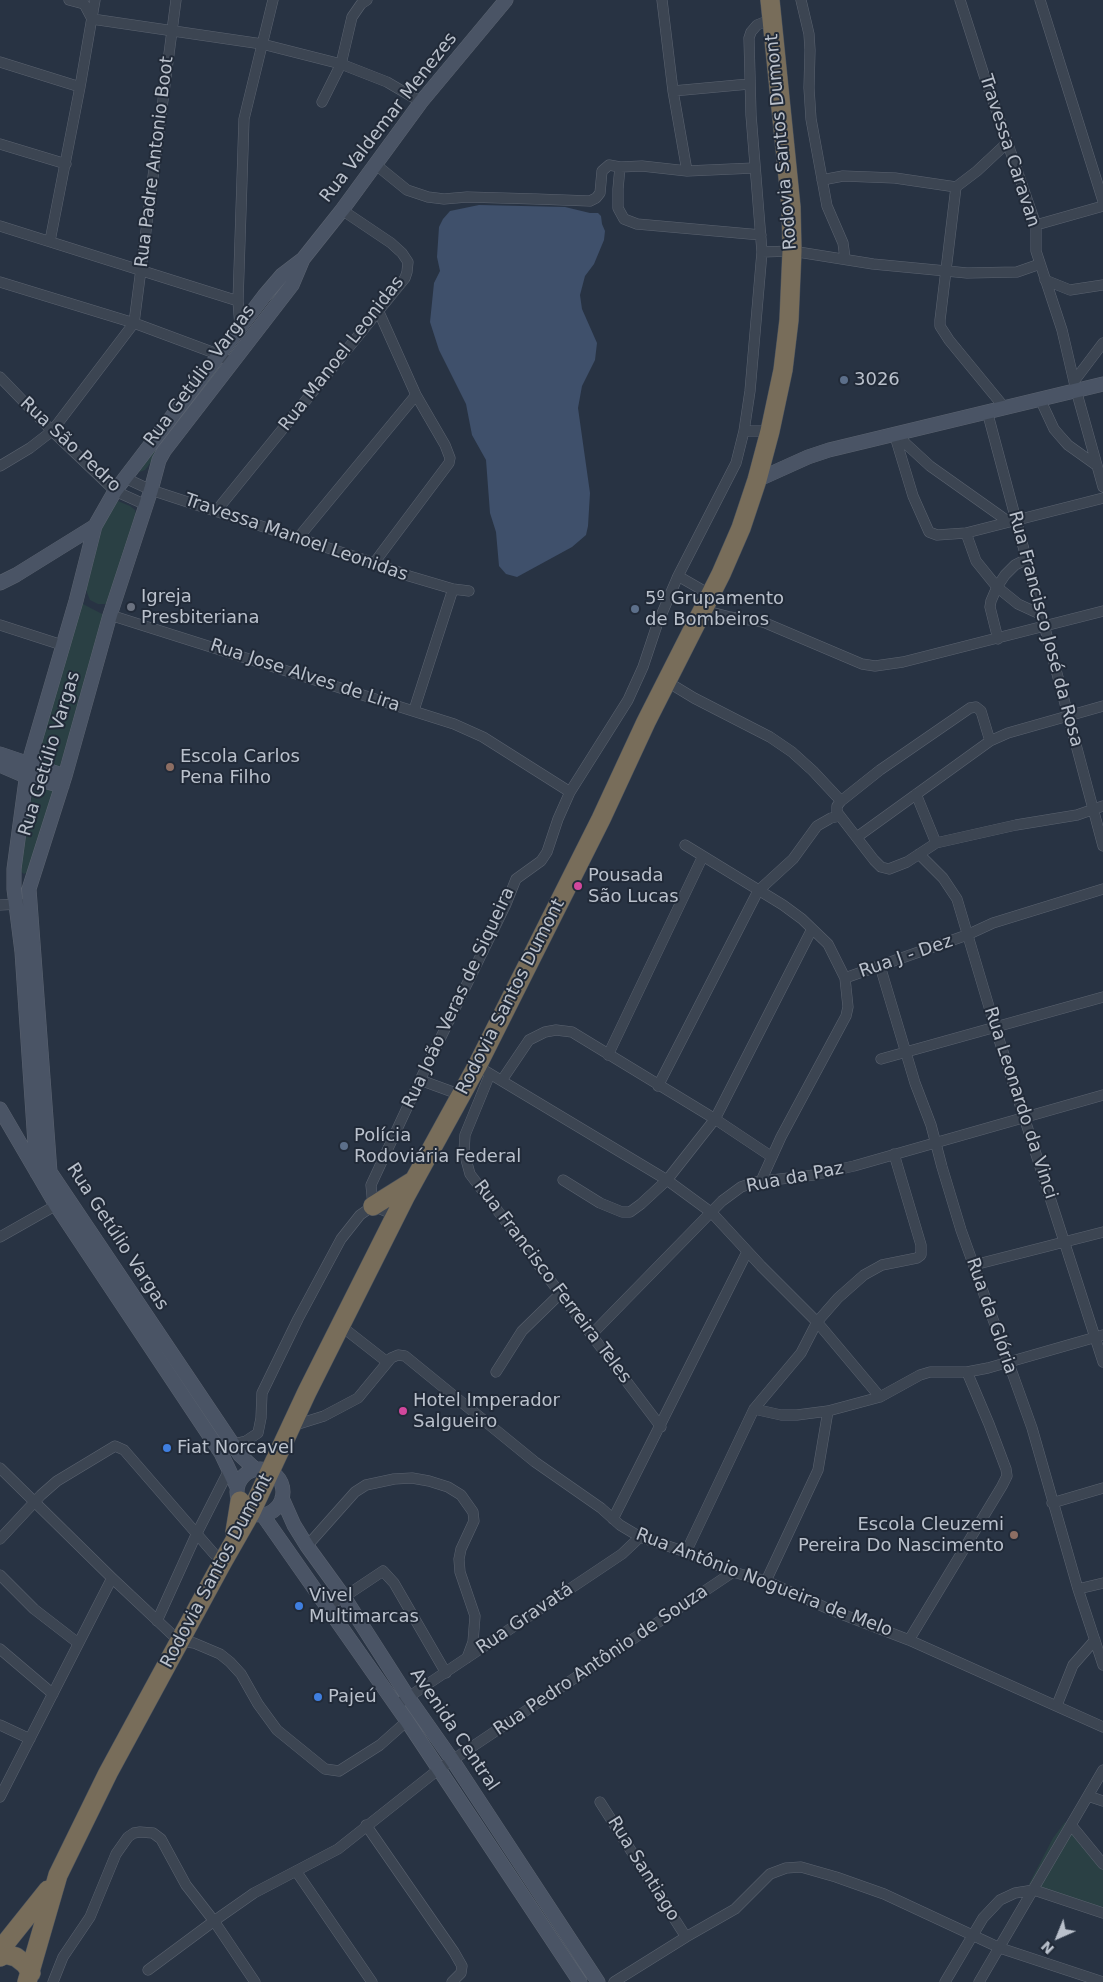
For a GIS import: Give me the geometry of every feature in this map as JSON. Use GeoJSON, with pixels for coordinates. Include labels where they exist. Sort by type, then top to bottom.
{"type":"FeatureCollection","features":[{"type":"Feature","properties":{"kind":"highway","name":"Rodovia Santos Dumont"},"geometry":{"type":"LineString","coordinates":[[28,1980],[54,1884],[108,1773],[234,1540],[250,1506],[263,1470],[290,1426],[414,1180],[461,1094],[484,1070],[601,819],[741,528],[770,432],[786,343],[792,251],[788,168],[771,9]]}},
{"type":"Feature","properties":{"kind":"highway"},"geometry":{"type":"LineString","coordinates":[[373,1206],[414,1180]]}},
{"type":"Feature","properties":{"kind":"highway","name":"Rodovia Santos Dumont"},"geometry":{"type":"LineString","coordinates":[[0,1950],[54,1884]]}},
{"type":"Feature","properties":{"kind":"highway"},"geometry":{"type":"LineString","coordinates":[[0,1957],[5,1954],[16,1957],[25,1964],[28,1980]]}},
{"type":"Feature","properties":{"kind":"main road","name":"Rua Valdemar Menezes"},"geometry":{"type":"LineString","coordinates":[[303,259],[342,210],[421,102],[506,0]]}},
{"type":"Feature","properties":{"kind":"main road","name":"Rua Getúlio Vargas"},"geometry":{"type":"LineString","coordinates":[[23,904],[63,781],[110,615],[161,455],[226,359],[240,327],[282,275],[303,259]]}},
{"type":"Feature","properties":{"kind":"main road","name":"Rua Getúlio Vargas"},"geometry":{"type":"LineString","coordinates":[[282,1498],[283,1492],[280,1481],[240,1455],[62,1202],[50,1172],[23,904],[14,889],[14,869],[26,770],[76,601],[95,526],[115,491],[125,478],[292,285],[303,259]]}},
{"type":"Feature","properties":{"kind":"main road"},"geometry":{"type":"LineString","coordinates":[[757,480],[822,452],[1040,399],[1075,385],[1103,384]]}},
{"type":"Feature","properties":{"kind":"main road"},"geometry":{"type":"LineString","coordinates":[[0,583],[95,526]]}},
{"type":"Feature","properties":{"kind":"main road"},"geometry":{"type":"LineString","coordinates":[[0,754],[26,770]]}},
{"type":"Feature","properties":{"kind":"main road"},"geometry":{"type":"LineString","coordinates":[[0,765],[26,770],[63,781]]}},
{"type":"Feature","properties":{"kind":"main road","name":"Rua Getúlio Vargas"},"geometry":{"type":"LineString","coordinates":[[30,979],[37,1173]]}},
{"type":"Feature","properties":{"kind":"main road"},"geometry":{"type":"LineString","coordinates":[[0,1109],[37,1173],[62,1202]]}},
{"type":"Feature","properties":{"kind":"main road","name":"Avenida Central"},"geometry":{"type":"LineString","coordinates":[[62,1202],[221,1453],[250,1506],[326,1606],[407,1721],[580,1982]]}},
{"type":"Feature","properties":{"kind":"main road"},"geometry":{"type":"LineString","coordinates":[[263,1470],[244,1475],[250,1506],[275,1509],[282,1498]]}},
{"type":"Feature","properties":{"kind":"main road","name":"Avenida Central"},"geometry":{"type":"LineString","coordinates":[[282,1498],[294,1525],[307,1546],[344,1597],[408,1697],[453,1761],[598,1982]]}},
{"type":"Feature","properties":{"kind":"street"},"geometry":{"type":"LineString","coordinates":[[69,0],[83,2],[92,19]]}},
{"type":"Feature","properties":{"kind":"street"},"geometry":{"type":"LineString","coordinates":[[50,241],[66,164],[95,0]]}},
{"type":"Feature","properties":{"kind":"street","name":"Rua Padre Antonio Boot"},"geometry":{"type":"LineString","coordinates":[[134,324],[176,0]]}},
{"type":"Feature","properties":{"kind":"street"},"geometry":{"type":"LineString","coordinates":[[240,327],[238,301],[244,119],[247,100],[273,0]]}},
{"type":"Feature","properties":{"kind":"street"},"geometry":{"type":"LineString","coordinates":[[322,102],[342,64],[352,17],[361,4],[367,0]]}},
{"type":"Feature","properties":{"kind":"street"},"geometry":{"type":"LineString","coordinates":[[662,0],[672,91],[687,171]]}},
{"type":"Feature","properties":{"kind":"street"},"geometry":{"type":"LineString","coordinates":[[801,0],[809,34],[811,119],[827,206],[843,243],[845,258]]}},
{"type":"Feature","properties":{"kind":"street","name":"Travessa Caravan"},"geometry":{"type":"LineString","coordinates":[[960,0],[1036,225],[1036,251],[1062,330],[1103,487]]}},
{"type":"Feature","properties":{"kind":"street"},"geometry":{"type":"LineString","coordinates":[[1040,0],[1103,201]]}},
{"type":"Feature","properties":{"kind":"street","name":"Rua João Veras de Siqueira"},"geometry":{"type":"LineString","coordinates":[[373,1206],[371,1185],[506,904],[516,879],[544,858],[570,792],[628,700],[643,667],[657,625],[678,576],[736,463],[744,430],[750,390],[762,252],[754,168],[749,84],[749,38],[751,32],[771,9]]}},
{"type":"Feature","properties":{"kind":"street"},"geometry":{"type":"LineString","coordinates":[[92,19],[262,44],[342,64],[387,82],[421,102]]}},
{"type":"Feature","properties":{"kind":"street"},"geometry":{"type":"LineString","coordinates":[[0,62],[80,87]]}},
{"type":"Feature","properties":{"kind":"street"},"geometry":{"type":"LineString","coordinates":[[672,91],[749,84]]}},
{"type":"Feature","properties":{"kind":"street"},"geometry":{"type":"LineString","coordinates":[[822,180],[843,176],[895,178],[956,186],[977,171],[1007,143]]}},
{"type":"Feature","properties":{"kind":"street"},"geometry":{"type":"LineString","coordinates":[[0,144],[66,164]]}},
{"type":"Feature","properties":{"kind":"street"},"geometry":{"type":"LineString","coordinates":[[375,164],[407,190],[428,197],[444,199],[467,197],[536,198],[590,201],[600,193],[602,171],[609,165],[620,167],[642,166],[687,171],[754,168]]}},
{"type":"Feature","properties":{"kind":"street"},"geometry":{"type":"LineString","coordinates":[[620,167],[618,208],[621,216],[626,221],[638,224],[761,235]]}},
{"type":"Feature","properties":{"kind":"street"},"geometry":{"type":"LineString","coordinates":[[956,186],[940,326],[949,340],[1004,408]]}},
{"type":"Feature","properties":{"kind":"street"},"geometry":{"type":"LineString","coordinates":[[1036,225],[1103,206]]}},
{"type":"Feature","properties":{"kind":"street","name":"Rua Manoel Leonidas"},"geometry":{"type":"LineString","coordinates":[[217,510],[404,278],[408,262],[402,253],[391,243],[342,210]]}},
{"type":"Feature","properties":{"kind":"street"},"geometry":{"type":"LineString","coordinates":[[0,226],[238,301]]}},
{"type":"Feature","properties":{"kind":"street"},"geometry":{"type":"LineString","coordinates":[[762,252],[792,251],[881,265],[983,274],[1017,272],[1040,264]]}},
{"type":"Feature","properties":{"kind":"street"},"geometry":{"type":"LineString","coordinates":[[1045,280],[1070,290],[1103,284]]}},
{"type":"Feature","properties":{"kind":"street"},"geometry":{"type":"LineString","coordinates":[[0,282],[134,324],[226,359]]}},
{"type":"Feature","properties":{"kind":"street"},"geometry":{"type":"LineString","coordinates":[[374,563],[450,458],[446,445],[416,395],[378,310]]}},
{"type":"Feature","properties":{"kind":"street"},"geometry":{"type":"LineString","coordinates":[[0,466],[30,448],[52,431],[134,324]]}},
{"type":"Feature","properties":{"kind":"street"},"geometry":{"type":"LineString","coordinates":[[1075,385],[1103,343]]}},
{"type":"Feature","properties":{"kind":"street","name":"Rua São Pedro"},"geometry":{"type":"LineString","coordinates":[[0,377],[52,431],[115,491],[146,505]]}},
{"type":"Feature","properties":{"kind":"street"},"geometry":{"type":"LineString","coordinates":[[298,538],[416,395]]}},
{"type":"Feature","properties":{"kind":"street"},"geometry":{"type":"LineString","coordinates":[[1040,399],[1054,429],[1068,445],[1096,465]]}},
{"type":"Feature","properties":{"kind":"street","name":"Rua Francisco José da Rosa"},"geometry":{"type":"LineString","coordinates":[[987,411],[1012,521],[1027,559],[1069,715],[1098,808],[1103,846]]}},
{"type":"Feature","properties":{"kind":"street"},"geometry":{"type":"LineString","coordinates":[[744,430],[770,432]]}},
{"type":"Feature","properties":{"kind":"street"},"geometry":{"type":"LineString","coordinates":[[896,433],[930,466],[1012,521]]}},
{"type":"Feature","properties":{"kind":"street"},"geometry":{"type":"LineString","coordinates":[[896,433],[913,496],[928,530],[934,535],[966,533],[1103,498]]}},
{"type":"Feature","properties":{"kind":"street","name":"Travessa Manoel Leonidas"},"geometry":{"type":"LineString","coordinates":[[125,478],[151,490],[217,510],[409,576],[453,589],[469,591]]}},
{"type":"Feature","properties":{"kind":"street"},"geometry":{"type":"LineString","coordinates":[[966,533],[976,561],[997,587],[1018,604],[1042,615]]}},
{"type":"Feature","properties":{"kind":"street"},"geometry":{"type":"LineString","coordinates":[[998,639],[990,607],[997,587],[1015,565],[1027,559]]}},
{"type":"Feature","properties":{"kind":"street"},"geometry":{"type":"LineString","coordinates":[[678,576],[725,616],[763,622],[870,666],[903,662],[1103,611]]}},
{"type":"Feature","properties":{"kind":"street"},"geometry":{"type":"LineString","coordinates":[[414,710],[453,589]]}},
{"type":"Feature","properties":{"kind":"street","name":"Rua Jose Alves de Lira"},"geometry":{"type":"LineString","coordinates":[[110,615],[454,724],[483,737],[570,792]]}},
{"type":"Feature","properties":{"kind":"street"},"geometry":{"type":"LineString","coordinates":[[0,625],[62,644]]}},
{"type":"Feature","properties":{"kind":"street"},"geometry":{"type":"LineString","coordinates":[[666,682],[770,737],[792,752],[814,771],[840,802]]}},
{"type":"Feature","properties":{"kind":"street"},"geometry":{"type":"LineString","coordinates":[[857,837],[990,741],[1103,706]]}},
{"type":"Feature","properties":{"kind":"street"},"geometry":{"type":"LineString","coordinates":[[990,741],[981,711],[976,707],[970,708],[910,748],[840,802],[836,810],[874,860],[884,868],[896,867],[936,843],[1016,825],[1077,815],[1098,808]]}},
{"type":"Feature","properties":{"kind":"street"},"geometry":{"type":"LineString","coordinates":[[916,794],[936,843]]}},
{"type":"Feature","properties":{"kind":"street"},"geometry":{"type":"LineString","coordinates":[[658,1086],[758,891],[793,859],[817,826],[831,818],[840,816]]}},
{"type":"Feature","properties":{"kind":"street"},"geometry":{"type":"LineString","coordinates":[[685,844],[783,905],[812,929],[828,944],[845,978],[848,1007],[846,1016],[799,1102],[761,1181]]}},
{"type":"Feature","properties":{"kind":"street","name":"Rua Leonardo da Vinci"},"geometry":{"type":"LineString","coordinates":[[919,854],[943,878],[957,899],[995,1027],[1064,1242],[1099,1336],[1103,1362]]}},
{"type":"Feature","properties":{"kind":"street"},"geometry":{"type":"LineString","coordinates":[[608,1054],[703,856]]}},
{"type":"Feature","properties":{"kind":"street","name":"Rua J - Dez"},"geometry":{"type":"LineString","coordinates":[[845,978],[967,935],[993,923],[1103,889]]}},
{"type":"Feature","properties":{"kind":"street"},"geometry":{"type":"LineString","coordinates":[[0,905],[23,904]]}},
{"type":"Feature","properties":{"kind":"street"},"geometry":{"type":"LineString","coordinates":[[563,1180],[600,1203],[622,1212],[630,1212],[667,1180],[715,1120],[812,929]]}},
{"type":"Feature","properties":{"kind":"street","name":"Rua da Glória"},"geometry":{"type":"LineString","coordinates":[[880,966],[918,1091],[932,1126],[935,1143],[958,1222],[1032,1428],[1052,1503],[1103,1665]]}},
{"type":"Feature","properties":{"kind":"street"},"geometry":{"type":"LineString","coordinates":[[881,1059],[1103,997]]}},
{"type":"Feature","properties":{"kind":"street"},"geometry":{"type":"LineString","coordinates":[[502,1080],[529,1040],[545,1032],[556,1030],[572,1032],[772,1157]]}},
{"type":"Feature","properties":{"kind":"street"},"geometry":{"type":"LineString","coordinates":[[484,1070],[667,1180],[712,1213],[747,1252],[817,1322],[880,1397]]}},
{"type":"Feature","properties":{"kind":"street","name":"Rua Francisco Ferreira Teles"},"geometry":{"type":"LineString","coordinates":[[484,1070],[465,1135],[464,1152],[466,1161],[476,1183],[661,1427]]}},
{"type":"Feature","properties":{"kind":"street"},"geometry":{"type":"LineString","coordinates":[[420,1080],[461,1094]]}},
{"type":"Feature","properties":{"kind":"street","name":"Rua da Paz"},"geometry":{"type":"LineString","coordinates":[[592,1334],[734,1191],[750,1183],[814,1175],[854,1166],[1103,1095]]}},
{"type":"Feature","properties":{"kind":"street"},"geometry":{"type":"LineString","coordinates":[[686,1552],[754,1409],[801,1352],[817,1322],[838,1298],[864,1275],[882,1266],[917,1258],[921,1255],[921,1245],[894,1154]]}},
{"type":"Feature","properties":{"kind":"street"},"geometry":{"type":"LineString","coordinates":[[0,1237],[62,1202]]}},
{"type":"Feature","properties":{"kind":"street"},"geometry":{"type":"LineString","coordinates":[[233,1444],[246,1441],[258,1433],[262,1393],[298,1319],[341,1239],[360,1214],[373,1206],[397,1216]]}},
{"type":"Feature","properties":{"kind":"street"},"geometry":{"type":"LineString","coordinates":[[974,1265],[1103,1232]]}},
{"type":"Feature","properties":{"kind":"street"},"geometry":{"type":"LineString","coordinates":[[613,1519],[661,1427],[747,1252]]}},
{"type":"Feature","properties":{"kind":"street"},"geometry":{"type":"LineString","coordinates":[[496,1372],[522,1331],[561,1293]]}},
{"type":"Feature","properties":{"kind":"street"},"geometry":{"type":"LineString","coordinates":[[290,1426],[324,1416],[358,1398],[387,1362],[341,1326]]}},
{"type":"Feature","properties":{"kind":"street"},"geometry":{"type":"LineString","coordinates":[[754,1409],[781,1415],[828,1411],[880,1397],[920,1375],[930,1372],[967,1372],[1099,1336]]}},
{"type":"Feature","properties":{"kind":"street","name":"Rua Antônio Nogueira de Melo"},"geometry":{"type":"LineString","coordinates":[[387,1362],[394,1356],[405,1356],[535,1462],[640,1537],[686,1552],[734,1572],[766,1581],[831,1610],[909,1640],[1103,1727]]}},
{"type":"Feature","properties":{"kind":"street"},"geometry":{"type":"LineString","coordinates":[[909,1640],[1006,1480],[1006,1470],[967,1372]]}},
{"type":"Feature","properties":{"kind":"street"},"geometry":{"type":"LineString","coordinates":[[766,1581],[818,1470],[828,1411]]}},
{"type":"Feature","properties":{"kind":"street"},"geometry":{"type":"LineString","coordinates":[[0,1539],[57,1481],[115,1446],[124,1450],[222,1563]]}},
{"type":"Feature","properties":{"kind":"street"},"geometry":{"type":"LineString","coordinates":[[0,1468],[179,1641],[194,1643],[220,1654],[230,1662],[241,1674],[276,1730],[325,1769],[339,1771],[380,1745],[407,1721]]}},
{"type":"Feature","properties":{"kind":"street"},"geometry":{"type":"LineString","coordinates":[[157,1621],[196,1534],[229,1470]]}},
{"type":"Feature","properties":{"kind":"street"},"geometry":{"type":"LineString","coordinates":[[307,1546],[355,1492],[366,1485],[394,1479],[412,1478],[448,1487],[461,1495],[473,1512],[474,1521],[458,1559],[460,1572],[475,1616],[474,1642],[467,1658]]}},
{"type":"Feature","properties":{"kind":"street"},"geometry":{"type":"LineString","coordinates":[[1052,1503],[1103,1488]]}},
{"type":"Feature","properties":{"kind":"street","name":"Rua Gravatá"},"geometry":{"type":"LineString","coordinates":[[395,1706],[622,1554],[640,1537]]}},
{"type":"Feature","properties":{"kind":"street"},"geometry":{"type":"LineString","coordinates":[[326,1606],[344,1597],[383,1571],[399,1590],[446,1672]]}},
{"type":"Feature","properties":{"kind":"street","name":"Rua Pedro Antônio de Souza"},"geometry":{"type":"LineString","coordinates":[[148,1970],[254,1893],[338,1849],[366,1825],[439,1770],[734,1572]]}},
{"type":"Feature","properties":{"kind":"street"},"geometry":{"type":"LineString","coordinates":[[0,1575],[34,1609],[78,1643]]}},
{"type":"Feature","properties":{"kind":"street"},"geometry":{"type":"LineString","coordinates":[[0,1798],[112,1578]]}},
{"type":"Feature","properties":{"kind":"street"},"geometry":{"type":"LineString","coordinates":[[1078,1589],[1103,1583]]}},
{"type":"Feature","properties":{"kind":"street"},"geometry":{"type":"LineString","coordinates":[[1057,1705],[1073,1665],[1095,1640]]}},
{"type":"Feature","properties":{"kind":"street"},"geometry":{"type":"LineString","coordinates":[[0,1649],[53,1694]]}},
{"type":"Feature","properties":{"kind":"street"},"geometry":{"type":"LineString","coordinates":[[0,1725],[30,1738]]}},
{"type":"Feature","properties":{"kind":"street"},"geometry":{"type":"LineString","coordinates":[[979,1982],[1103,1770]]}},
{"type":"Feature","properties":{"kind":"street"},"geometry":{"type":"LineString","coordinates":[[1088,1796],[1103,1801]]}},
{"type":"Feature","properties":{"kind":"street","name":"Rua Santiago"},"geometry":{"type":"LineString","coordinates":[[600,1802],[686,1937]]}},
{"type":"Feature","properties":{"kind":"street"},"geometry":{"type":"LineString","coordinates":[[366,1825],[462,1966],[461,1973],[452,1982]]}},
{"type":"Feature","properties":{"kind":"street"},"geometry":{"type":"LineString","coordinates":[[1071,1825],[1103,1864]]}},
{"type":"Feature","properties":{"kind":"street"},"geometry":{"type":"LineString","coordinates":[[53,1982],[63,1957],[90,1916],[116,1854],[128,1837],[134,1833],[153,1833],[161,1839],[186,1885],[214,1921],[255,1982]]}},
{"type":"Feature","properties":{"kind":"street"},"geometry":{"type":"LineString","coordinates":[[614,1982],[735,1909],[770,1874],[786,1868],[801,1867],[884,1894],[1000,1948],[1103,1982]]}},
{"type":"Feature","properties":{"kind":"street"},"geometry":{"type":"LineString","coordinates":[[296,1871],[372,1982]]}},
{"type":"Feature","properties":{"kind":"street"},"geometry":{"type":"LineString","coordinates":[[945,1982],[983,1918],[1000,1900],[1015,1893],[1034,1890],[1103,1913]]}},
{"type":"Feature","properties":{"kind":"green space"},"geometry":{"type":"Polygon","coordinates":[[[216,366],[220,366],[222,369],[220,373],[145,470],[139,472],[138,469],[216,366]]]}},
{"type":"Feature","properties":{"kind":"green space"},"geometry":{"type":"Polygon","coordinates":[[[118,501],[135,510],[138,519],[111,600],[106,604],[98,604],[90,600],[86,590],[105,516],[112,505],[118,501]]]}},
{"type":"Feature","properties":{"kind":"green space"},"geometry":{"type":"Polygon","coordinates":[[[81,603],[106,616],[59,769],[32,760],[81,603]]]}},
{"type":"Feature","properties":{"kind":"green space"},"geometry":{"type":"Polygon","coordinates":[[[43,784],[50,787],[54,794],[29,872],[24,874],[19,870],[32,795],[36,788],[43,784]]]}},
{"type":"Feature","properties":{"kind":"green space"},"geometry":{"type":"Polygon","coordinates":[[[1065,1822],[1103,1864],[1103,1911],[1029,1884],[1053,1838],[1065,1822]]]}},
{"type":"Feature","properties":{"kind":"water"},"geometry":{"type":"Polygon","coordinates":[[[479,205],[565,207],[598,213],[601,216],[605,231],[604,240],[594,264],[585,276],[580,295],[582,309],[597,343],[595,360],[582,386],[578,408],[590,493],[586,535],[572,547],[517,577],[506,574],[499,566],[496,532],[490,513],[486,460],[472,435],[466,404],[439,350],[430,322],[434,283],[440,271],[437,257],[439,227],[450,211],[479,205]]]}},
{"type":"Feature","properties":{"kind":"place","name":"3026"},"geometry":{"type":"Point","coordinates":[844,380]}},
{"type":"Feature","properties":{"kind":"place","name":"Igreja Presbiteriana"},"geometry":{"type":"Point","coordinates":[131,607]}},
{"type":"Feature","properties":{"kind":"place","name":"5º Grupamento de Bombeiros"},"geometry":{"type":"Point","coordinates":[635,609]}},
{"type":"Feature","properties":{"kind":"place","name":"Escola Carlos Pena Filho"},"geometry":{"type":"Point","coordinates":[170,767]}},
{"type":"Feature","properties":{"kind":"place","name":"Pousada São Lucas"},"geometry":{"type":"Point","coordinates":[578,886]}},
{"type":"Feature","properties":{"kind":"place","name":"Polícia Rodoviária Federal"},"geometry":{"type":"Point","coordinates":[344,1146]}},
{"type":"Feature","properties":{"kind":"place","name":"Hotel Imperador Salgueiro"},"geometry":{"type":"Point","coordinates":[403,1411]}},
{"type":"Feature","properties":{"kind":"place","name":"Fiat Norcavel"},"geometry":{"type":"Point","coordinates":[167,1448]}},
{"type":"Feature","properties":{"kind":"place","name":"Escola Cleuzemi Pereira Do Nascimento"},"geometry":{"type":"Point","coordinates":[1014,1535]}},
{"type":"Feature","properties":{"kind":"place","name":"Vivel Multimarcas"},"geometry":{"type":"Point","coordinates":[299,1606]}},
{"type":"Feature","properties":{"kind":"place","name":"Pajeú"},"geometry":{"type":"Point","coordinates":[318,1697]}}]}
